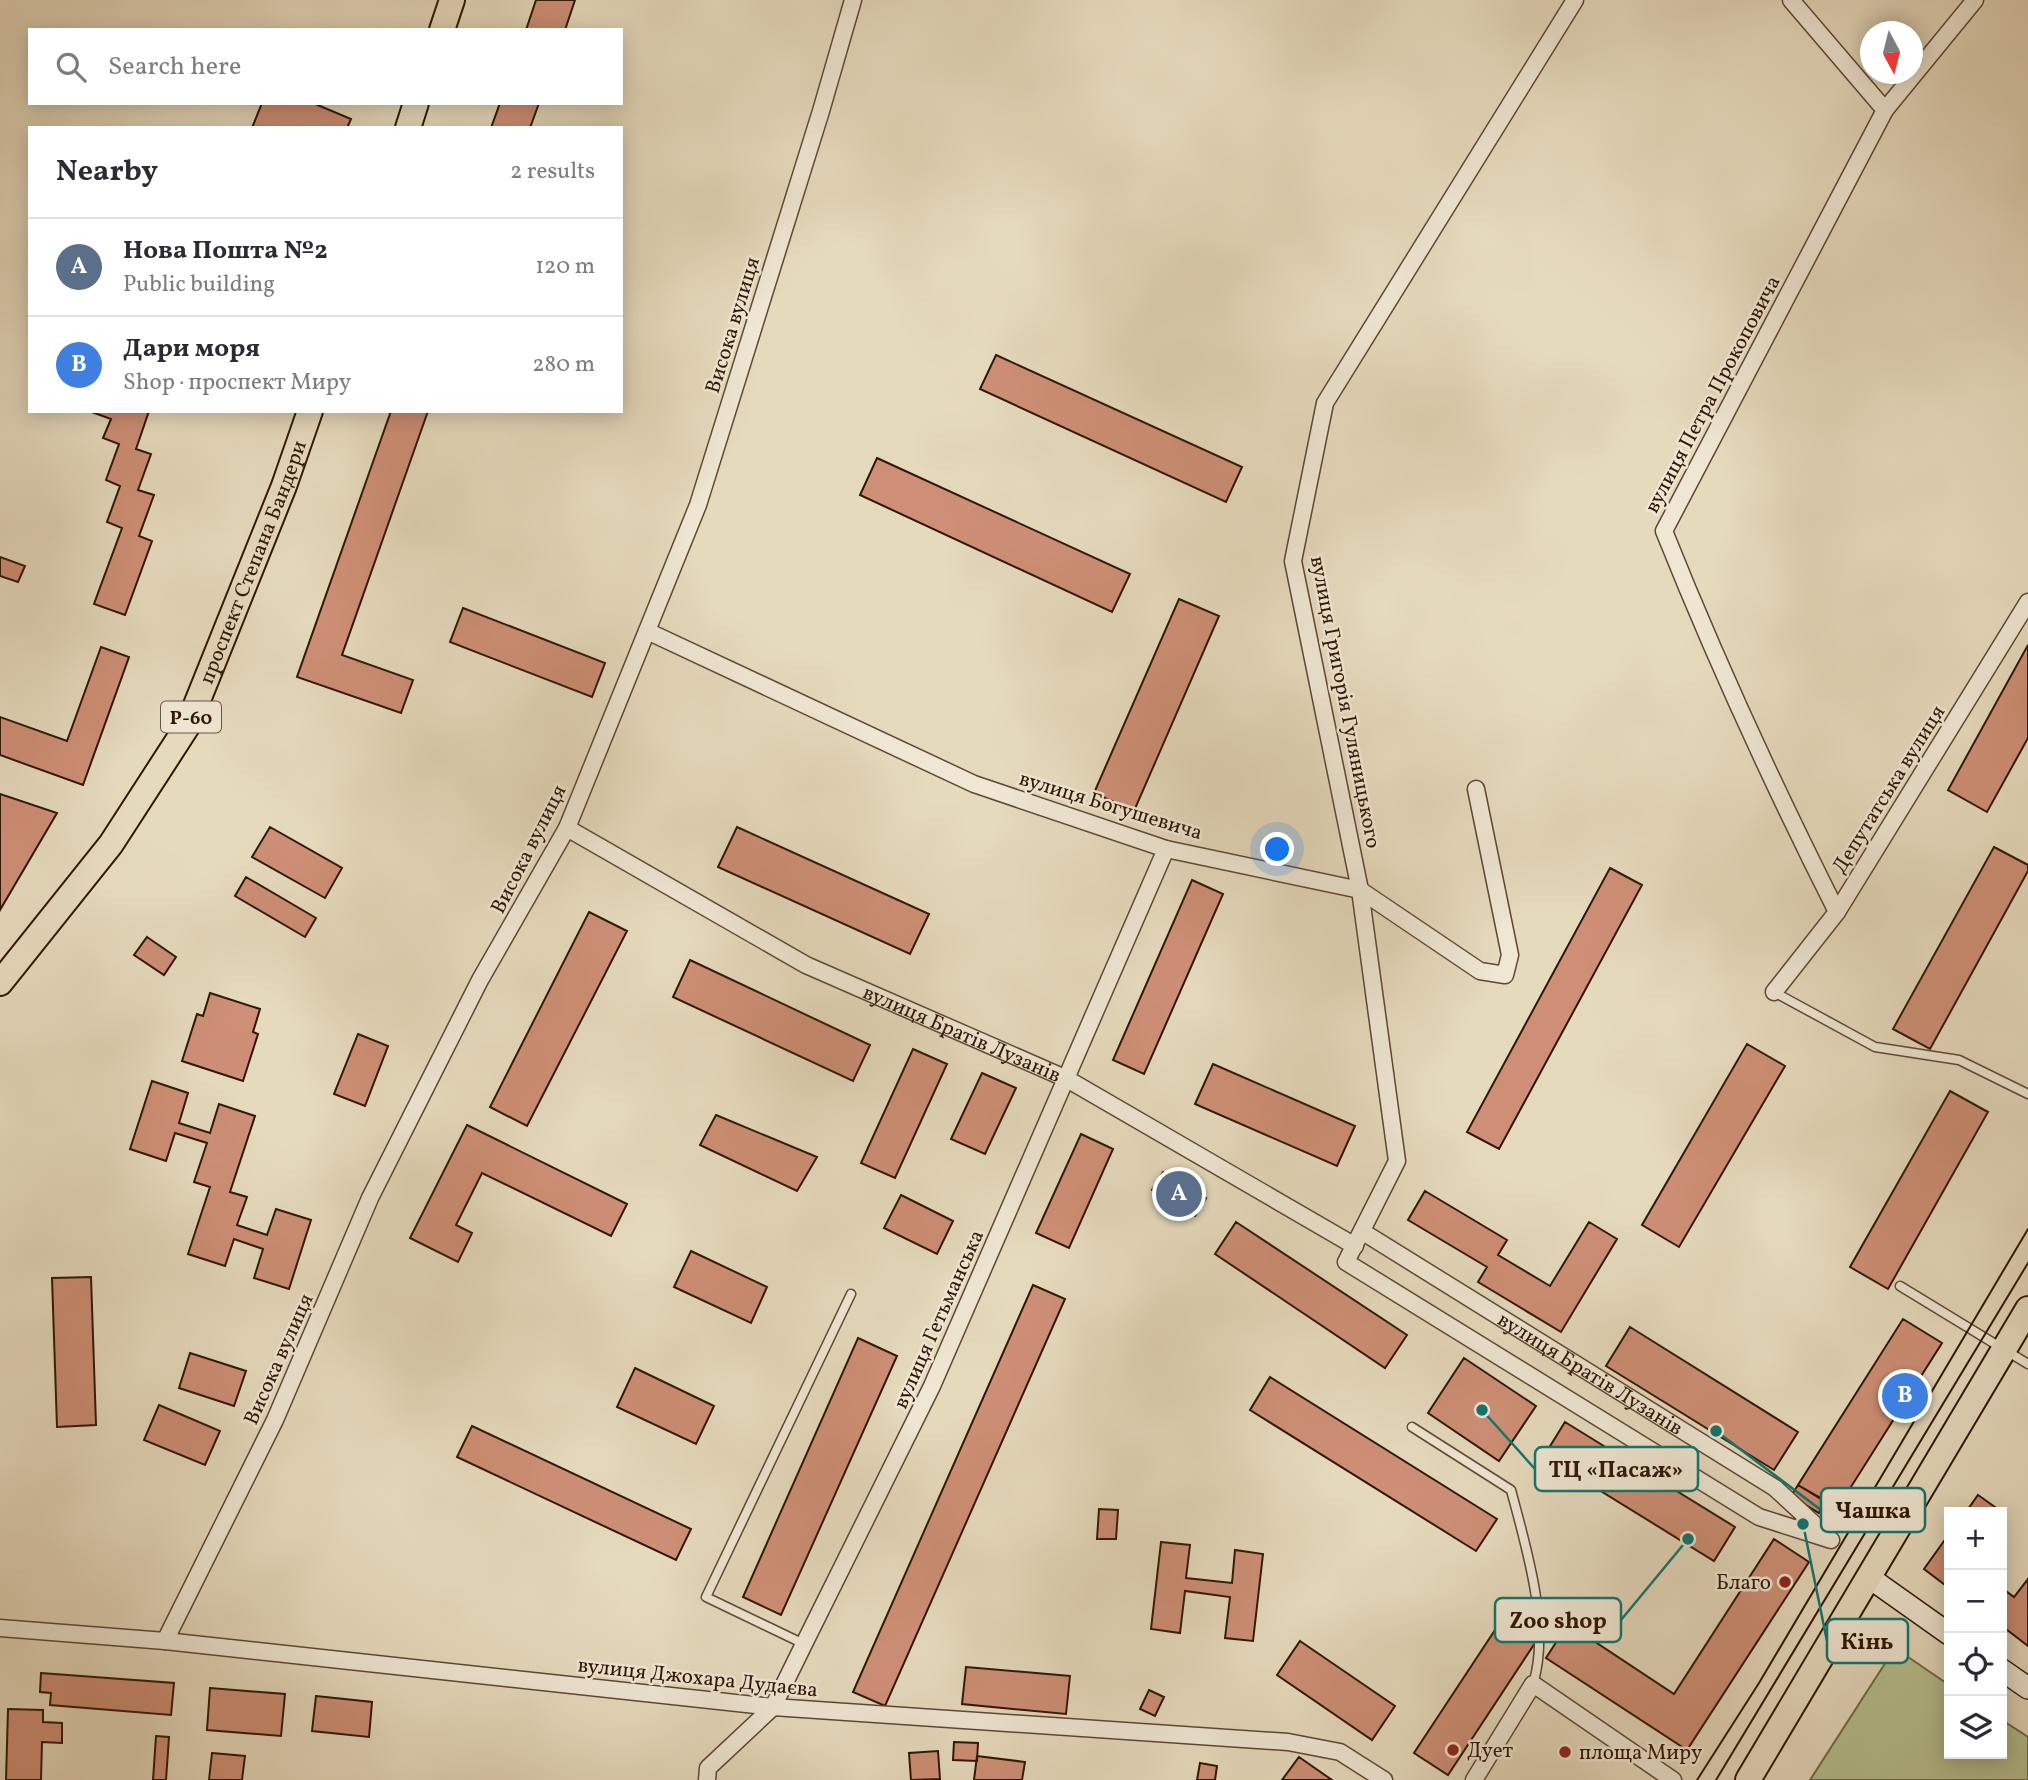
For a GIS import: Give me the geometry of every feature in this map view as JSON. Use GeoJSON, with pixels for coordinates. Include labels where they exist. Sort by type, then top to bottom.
{"type":"FeatureCollection","features":[{"type":"Feature","properties":{"kind":"main road"},"geometry":{"type":"LineString","coordinates":[[443,28],[452,0]]}},
{"type":"Feature","properties":{"kind":"main road"},"geometry":{"type":"LineString","coordinates":[[409,126],[415,105]]}},
{"type":"Feature","properties":{"kind":"main road","name":"проспект Степана Бандери"},"geometry":{"type":"LineString","coordinates":[[0,983],[111,844],[188,725],[284,486],[309,413]]}},
{"type":"Feature","properties":{"kind":"main road"},"geometry":{"type":"LineString","coordinates":[[1748,1780],[2028,1309]]}},
{"type":"Feature","properties":{"kind":"main road"},"geometry":{"type":"LineString","coordinates":[[1870,1578],[1948,1633]]}},
{"type":"Feature","properties":{"kind":"main road"},"geometry":{"type":"LineString","coordinates":[[2007,1673],[2028,1688]]}},
{"type":"Feature","properties":{"kind":"street","name":"Висока вулиця"},"geometry":{"type":"LineString","coordinates":[[165,1641],[275,1420],[370,1198],[480,980],[566,828],[698,505],[853,0]]}},
{"type":"Feature","properties":{"kind":"street","name":"вулиця Григорія Гуляницького"},"geometry":{"type":"LineString","coordinates":[[1346,1262],[1397,1161],[1360,890],[1293,561],[1325,403],[1575,0]]}},
{"type":"Feature","properties":{"kind":"street"},"geometry":{"type":"LineString","coordinates":[[1791,0],[1885,110],[1975,0]]}},
{"type":"Feature","properties":{"kind":"street","name":"вулиця Петра Прокоповича"},"geometry":{"type":"LineString","coordinates":[[1837,912],[1768,772],[1705,632],[1664,531],[1885,110]]}},
{"type":"Feature","properties":{"kind":"street","name":"Депутатська вулиця"},"geometry":{"type":"LineString","coordinates":[[1774,992],[1837,912],[2028,602]]}},
{"type":"Feature","properties":{"kind":"street","name":"вулиця Богушевича"},"geometry":{"type":"LineString","coordinates":[[647,631],[974,784],[1166,849],[1360,890],[1480,971],[1505,975],[1510,955],[1476,789]]}},
{"type":"Feature","properties":{"kind":"street","name":"вулиця Братів Лузанів"},"geometry":{"type":"LineString","coordinates":[[566,828],[806,965],[1067,1080],[1359,1239],[1775,1488],[1831,1540],[1759,1517],[1346,1262]]}},
{"type":"Feature","properties":{"kind":"street","name":"вулиця Гетьманська"},"geometry":{"type":"LineString","coordinates":[[707,1780],[708,1768],[773,1707],[932,1386],[1166,849]]}},
{"type":"Feature","properties":{"kind":"street","name":"вулиця Джохара Дудаєва"},"geometry":{"type":"LineString","coordinates":[[0,1628],[165,1641],[773,1707],[1288,1742],[1340,1752],[1384,1780]]}},
{"type":"Feature","properties":{"kind":"street"},"geometry":{"type":"LineString","coordinates":[[1474,1780],[1533,1684],[1673,1780]]}},
{"type":"Feature","properties":{"kind":"lane"},"geometry":{"type":"LineString","coordinates":[[1774,992],[1875,1047],[1959,1060],[2028,1094]]}},
{"type":"Feature","properties":{"kind":"lane"},"geometry":{"type":"LineString","coordinates":[[1900,1286],[2028,1364]]}},
{"type":"Feature","properties":{"kind":"lane"},"geometry":{"type":"LineString","coordinates":[[804,1644],[706,1597],[851,1294]]}},
{"type":"Feature","properties":{"kind":"lane"},"geometry":{"type":"LineString","coordinates":[[1412,1427],[1511,1490],[1541,1635],[1540,1664],[1533,1684]]}},
{"type":"Feature","properties":{"kind":"green space"},"geometry":{"type":"Polygon","coordinates":[[[1895,1648],[1944,1682],[1944,1759],[2007,1759],[2007,1723],[2028,1737],[2028,1780],[1810,1780],[1895,1648]]]}},
{"type":"Feature","properties":{"kind":"building"},"geometry":{"type":"Polygon","coordinates":[[[536,0],[575,0],[566,28],[527,28],[536,0]]]}},
{"type":"Feature","properties":{"kind":"building"},"geometry":{"type":"Polygon","coordinates":[[[261,105],[318,105],[351,119],[348,126],[253,126],[261,105]]]}},
{"type":"Feature","properties":{"kind":"building"},"geometry":{"type":"Polygon","coordinates":[[[499,105],[538,105],[531,126],[492,126],[499,105]]]}},
{"type":"Feature","properties":{"kind":"building"},"geometry":{"type":"Polygon","coordinates":[[[996,355],[1242,467],[1226,502],[980,389],[996,355]]]}},
{"type":"Feature","properties":{"kind":"building"},"geometry":{"type":"Polygon","coordinates":[[[94,413],[148,413],[136,449],[151,454],[138,490],[154,495],[139,536],[152,541],[125,615],[94,604],[122,528],[107,522],[120,486],[106,480],[119,444],[103,438],[111,419],[94,413]]]}},
{"type":"Feature","properties":{"kind":"building"},"geometry":{"type":"Polygon","coordinates":[[[390,413],[427,413],[342,655],[413,680],[401,713],[297,677],[390,413]]]}},
{"type":"Feature","properties":{"kind":"building"},"geometry":{"type":"Polygon","coordinates":[[[877,458],[1130,574],[1112,612],[860,495],[877,458]]]}},
{"type":"Feature","properties":{"kind":"building"},"geometry":{"type":"Polygon","coordinates":[[[0,557],[25,566],[18,582],[0,576],[0,557]]]}},
{"type":"Feature","properties":{"kind":"building"},"geometry":{"type":"Polygon","coordinates":[[[1179,599],[1219,616],[1134,811],[1094,793],[1179,599]]]}},
{"type":"Feature","properties":{"kind":"building"},"geometry":{"type":"Polygon","coordinates":[[[463,608],[605,663],[592,697],[450,642],[463,608]]]}},
{"type":"Feature","properties":{"kind":"building"},"geometry":{"type":"Polygon","coordinates":[[[2028,645],[2028,738],[1987,812],[1948,790],[2028,645]]]}},
{"type":"Feature","properties":{"kind":"building"},"geometry":{"type":"Polygon","coordinates":[[[101,647],[129,657],[83,785],[0,755],[0,717],[67,741],[101,647]]]}},
{"type":"Feature","properties":{"kind":"building"},"geometry":{"type":"Polygon","coordinates":[[[0,794],[57,813],[0,910],[0,794]]]}},
{"type":"Feature","properties":{"kind":"building"},"geometry":{"type":"Polygon","coordinates":[[[270,827],[342,868],[325,898],[252,857],[270,827]]]}},
{"type":"Feature","properties":{"kind":"building"},"geometry":{"type":"Polygon","coordinates":[[[737,827],[929,914],[910,954],[718,867],[737,827]]]}},
{"type":"Feature","properties":{"kind":"building"},"geometry":{"type":"Polygon","coordinates":[[[1994,847],[2028,865],[2028,871],[1930,1049],[1893,1029],[1994,847]]]}},
{"type":"Feature","properties":{"kind":"building"},"geometry":{"type":"Polygon","coordinates":[[[1610,868],[1642,885],[1499,1149],[1467,1132],[1610,868]]]}},
{"type":"Feature","properties":{"kind":"building"},"geometry":{"type":"Polygon","coordinates":[[[246,877],[316,918],[305,937],[235,896],[246,877]]]}},
{"type":"Feature","properties":{"kind":"building"},"geometry":{"type":"Polygon","coordinates":[[[1192,880],[1223,894],[1144,1074],[1113,1060],[1192,880]]]}},
{"type":"Feature","properties":{"kind":"building"},"geometry":{"type":"Polygon","coordinates":[[[589,912],[627,931],[527,1126],[490,1107],[589,912]]]}},
{"type":"Feature","properties":{"kind":"building"},"geometry":{"type":"Polygon","coordinates":[[[147,937],[176,957],[164,975],[134,955],[147,937]]]}},
{"type":"Feature","properties":{"kind":"building"},"geometry":{"type":"Polygon","coordinates":[[[690,960],[870,1045],[853,1081],[673,997],[690,960]]]}},
{"type":"Feature","properties":{"kind":"building"},"geometry":{"type":"Polygon","coordinates":[[[210,993],[260,1009],[253,1032],[258,1034],[243,1081],[182,1061],[197,1014],[203,1016],[210,993]]]}},
{"type":"Feature","properties":{"kind":"building"},"geometry":{"type":"Polygon","coordinates":[[[358,1034],[388,1046],[365,1106],[334,1094],[358,1034]]]}},
{"type":"Feature","properties":{"kind":"building"},"geometry":{"type":"Polygon","coordinates":[[[1747,1044],[1785,1066],[1679,1247],[1642,1225],[1747,1044]]]}},
{"type":"Feature","properties":{"kind":"building"},"geometry":{"type":"Polygon","coordinates":[[[913,1049],[947,1064],[895,1178],[861,1163],[913,1049]]]}},
{"type":"Feature","properties":{"kind":"building"},"geometry":{"type":"Polygon","coordinates":[[[1213,1064],[1355,1126],[1337,1166],[1195,1104],[1213,1064]]]}},
{"type":"Feature","properties":{"kind":"building"},"geometry":{"type":"Polygon","coordinates":[[[982,1073],[1016,1088],[985,1154],[951,1139],[982,1073]]]}},
{"type":"Feature","properties":{"kind":"building"},"geometry":{"type":"Polygon","coordinates":[[[152,1081],[188,1093],[179,1123],[210,1133],[219,1104],[255,1116],[230,1192],[247,1197],[237,1225],[267,1235],[276,1209],[311,1220],[289,1289],[254,1278],[263,1249],[234,1239],[225,1266],[188,1254],[210,1187],[194,1182],[207,1143],[175,1133],[166,1161],[130,1149],[152,1081]]]}},
{"type":"Feature","properties":{"kind":"building"},"geometry":{"type":"Polygon","coordinates":[[[1950,1091],[1988,1112],[1888,1289],[1850,1267],[1950,1091]]]}},
{"type":"Feature","properties":{"kind":"building"},"geometry":{"type":"Polygon","coordinates":[[[716,1115],[817,1157],[797,1191],[700,1145],[716,1115]]]}},
{"type":"Feature","properties":{"kind":"building"},"geometry":{"type":"Polygon","coordinates":[[[467,1125],[627,1204],[611,1236],[482,1173],[456,1225],[472,1233],[458,1262],[410,1238],[467,1125]]]}},
{"type":"Feature","properties":{"kind":"building"},"geometry":{"type":"Polygon","coordinates":[[[1081,1134],[1113,1149],[1069,1248],[1036,1233],[1081,1134]]]}},
{"type":"Feature","properties":{"kind":"building"},"geometry":{"type":"Polygon","coordinates":[[[1163,1172],[1206,1198],[1195,1216],[1152,1190],[1163,1172]]]}},
{"type":"Feature","properties":{"kind":"building"},"geometry":{"type":"Polygon","coordinates":[[[1425,1191],[1507,1240],[1498,1255],[1550,1286],[1589,1222],[1617,1239],[1561,1332],[1478,1282],[1487,1267],[1408,1220],[1425,1191]]]}},
{"type":"Feature","properties":{"kind":"building"},"geometry":{"type":"Polygon","coordinates":[[[901,1195],[953,1221],[937,1254],[884,1228],[901,1195]]]}},
{"type":"Feature","properties":{"kind":"building"},"geometry":{"type":"Polygon","coordinates":[[[1236,1222],[1407,1335],[1385,1368],[1215,1254],[1236,1222]]]}},
{"type":"Feature","properties":{"kind":"building"},"geometry":{"type":"Polygon","coordinates":[[[691,1251],[767,1287],[751,1323],[674,1287],[691,1251]]]}},
{"type":"Feature","properties":{"kind":"building"},"geometry":{"type":"Polygon","coordinates":[[[91,1277],[96,1425],[57,1427],[52,1278],[91,1277]]]}},
{"type":"Feature","properties":{"kind":"building"},"geometry":{"type":"Polygon","coordinates":[[[1033,1285],[1065,1299],[885,1706],[853,1692],[1033,1285]]]}},
{"type":"Feature","properties":{"kind":"building"},"geometry":{"type":"Polygon","coordinates":[[[1903,1319],[1942,1343],[1837,1509],[1798,1485],[1903,1319]]]}},
{"type":"Feature","properties":{"kind":"building"},"geometry":{"type":"Polygon","coordinates":[[[1630,1327],[1798,1432],[1774,1470],[1606,1366],[1630,1327]]]}},
{"type":"Feature","properties":{"kind":"building"},"geometry":{"type":"Polygon","coordinates":[[[858,1338],[897,1356],[781,1615],[743,1597],[858,1338]]]}},
{"type":"Feature","properties":{"kind":"building"},"geometry":{"type":"Polygon","coordinates":[[[190,1353],[246,1371],[234,1406],[179,1388],[190,1353]]]}},
{"type":"Feature","properties":{"kind":"building"},"geometry":{"type":"Polygon","coordinates":[[[1464,1358],[1536,1406],[1499,1461],[1428,1413],[1464,1358]]]}},
{"type":"Feature","properties":{"kind":"building"},"geometry":{"type":"Polygon","coordinates":[[[635,1368],[714,1406],[696,1444],[617,1407],[635,1368]]]}},
{"type":"Feature","properties":{"kind":"building"},"geometry":{"type":"Polygon","coordinates":[[[1270,1377],[1497,1519],[1476,1551],[1250,1410],[1270,1377]]]}},
{"type":"Feature","properties":{"kind":"building"},"geometry":{"type":"Polygon","coordinates":[[[159,1405],[220,1431],[205,1465],[144,1440],[159,1405]]]}},
{"type":"Feature","properties":{"kind":"building"},"geometry":{"type":"Polygon","coordinates":[[[1565,1422],[1735,1527],[1714,1561],[1544,1456],[1565,1422]]]}},
{"type":"Feature","properties":{"kind":"building"},"geometry":{"type":"Polygon","coordinates":[[[472,1426],[691,1529],[676,1560],[457,1457],[472,1426]]]}},
{"type":"Feature","properties":{"kind":"building"},"geometry":{"type":"Polygon","coordinates":[[[1798,1485],[1826,1501],[1819,1513],[1791,1496],[1798,1485]]]}},
{"type":"Feature","properties":{"kind":"building"},"geometry":{"type":"Polygon","coordinates":[[[1978,1495],[1995,1507],[1970,1507],[1978,1495]]]}},
{"type":"Feature","properties":{"kind":"building"},"geometry":{"type":"Polygon","coordinates":[[[1099,1509],[1118,1510],[1116,1539],[1097,1539],[1099,1509]]]}},
{"type":"Feature","properties":{"kind":"building"},"geometry":{"type":"Polygon","coordinates":[[[1774,1539],[1809,1562],[1687,1750],[1546,1658],[1568,1624],[1674,1694],[1774,1539]]]}},
{"type":"Feature","properties":{"kind":"building"},"geometry":{"type":"Polygon","coordinates":[[[1944,1541],[1944,1584],[1924,1569],[1944,1541]]]}},
{"type":"Feature","properties":{"kind":"building"},"geometry":{"type":"Polygon","coordinates":[[[1161,1542],[1190,1545],[1186,1578],[1232,1583],[1235,1550],[1263,1554],[1253,1641],[1225,1638],[1230,1597],[1185,1591],[1180,1633],[1151,1629],[1161,1542]]]}},
{"type":"Feature","properties":{"kind":"building"},"geometry":{"type":"Polygon","coordinates":[[[2028,1579],[2028,1646],[2007,1630],[2007,1592],[2014,1597],[2028,1579]]]}},
{"type":"Feature","properties":{"kind":"building"},"geometry":{"type":"Polygon","coordinates":[[[1501,1621],[1535,1643],[1448,1775],[1414,1753],[1501,1621]]]}},
{"type":"Feature","properties":{"kind":"building"},"geometry":{"type":"Polygon","coordinates":[[[1300,1641],[1395,1706],[1372,1740],[1277,1675],[1300,1641]]]}},
{"type":"Feature","properties":{"kind":"building"},"geometry":{"type":"Polygon","coordinates":[[[966,1667],[1070,1676],[1066,1714],[962,1704],[966,1667]]]}},
{"type":"Feature","properties":{"kind":"building"},"geometry":{"type":"Polygon","coordinates":[[[41,1673],[174,1683],[171,1715],[50,1705],[51,1693],[40,1692],[41,1673]]]}},
{"type":"Feature","properties":{"kind":"building"},"geometry":{"type":"Polygon","coordinates":[[[210,1688],[285,1694],[281,1736],[207,1730],[210,1688]]]}},
{"type":"Feature","properties":{"kind":"building"},"geometry":{"type":"Polygon","coordinates":[[[1149,1690],[1164,1697],[1155,1716],[1140,1709],[1149,1690]]]}},
{"type":"Feature","properties":{"kind":"building"},"geometry":{"type":"Polygon","coordinates":[[[316,1696],[372,1702],[369,1737],[312,1731],[316,1696]]]}},
{"type":"Feature","properties":{"kind":"building"},"geometry":{"type":"Polygon","coordinates":[[[8,1709],[43,1710],[43,1722],[62,1723],[62,1743],[42,1742],[41,1780],[6,1780],[8,1709]]]}},
{"type":"Feature","properties":{"kind":"building"},"geometry":{"type":"Polygon","coordinates":[[[156,1736],[169,1737],[166,1780],[153,1780],[156,1736]]]}},
{"type":"Feature","properties":{"kind":"building"},"geometry":{"type":"Polygon","coordinates":[[[954,1742],[978,1743],[977,1761],[953,1760],[954,1742]]]}},
{"type":"Feature","properties":{"kind":"building"},"geometry":{"type":"Polygon","coordinates":[[[938,1751],[940,1779],[911,1780],[909,1753],[938,1751]]]}},
{"type":"Feature","properties":{"kind":"building"},"geometry":{"type":"Polygon","coordinates":[[[212,1753],[245,1756],[242,1780],[209,1780],[212,1753]]]}},
{"type":"Feature","properties":{"kind":"building"},"geometry":{"type":"Polygon","coordinates":[[[977,1756],[1025,1762],[1022,1780],[974,1780],[977,1756]]]}},
{"type":"Feature","properties":{"kind":"building"},"geometry":{"type":"Polygon","coordinates":[[[1299,1757],[1332,1780],[1282,1780],[1299,1757]]]}},
{"type":"Feature","properties":{"kind":"building"},"geometry":{"type":"Polygon","coordinates":[[[1200,1763],[1217,1766],[1215,1780],[1197,1780],[1200,1763]]]}},
{"type":"Feature","properties":{"kind":"tram line"},"geometry":{"type":"LineString","coordinates":[[1697,1780],[1759,1683],[2028,1229]]}},
{"type":"Feature","properties":{"kind":"tram line"},"geometry":{"type":"LineString","coordinates":[[1716,1780],[2028,1263]]}},
{"type":"Feature","properties":{"kind":"place","name":"Нова Пошта №2"},"geometry":{"type":"Point","coordinates":[1179,1194]}},
{"type":"Feature","properties":{"kind":"place","name":"Дари моря"},"geometry":{"type":"Point","coordinates":[1905,1396]}},
{"type":"Feature","properties":{"kind":"place","name":"ТЦ «Пасаж»"},"geometry":{"type":"Point","coordinates":[1482,1410]}},
{"type":"Feature","properties":{"kind":"place","name":"Чашка"},"geometry":{"type":"Point","coordinates":[1716,1431]}},
{"type":"Feature","properties":{"kind":"place","name":"Кінь"},"geometry":{"type":"Point","coordinates":[1803,1524]}},
{"type":"Feature","properties":{"kind":"place","name":"Zoo shop"},"geometry":{"type":"Point","coordinates":[1688,1539]}},
{"type":"Feature","properties":{"kind":"place","name":"Благо"},"geometry":{"type":"Point","coordinates":[1785,1582]}},
{"type":"Feature","properties":{"kind":"place","name":"Дует"},"geometry":{"type":"Point","coordinates":[1453,1750]}},
{"type":"Feature","properties":{"kind":"place","name":"площа Миру"},"geometry":{"type":"Point","coordinates":[1565,1752]}}]}
